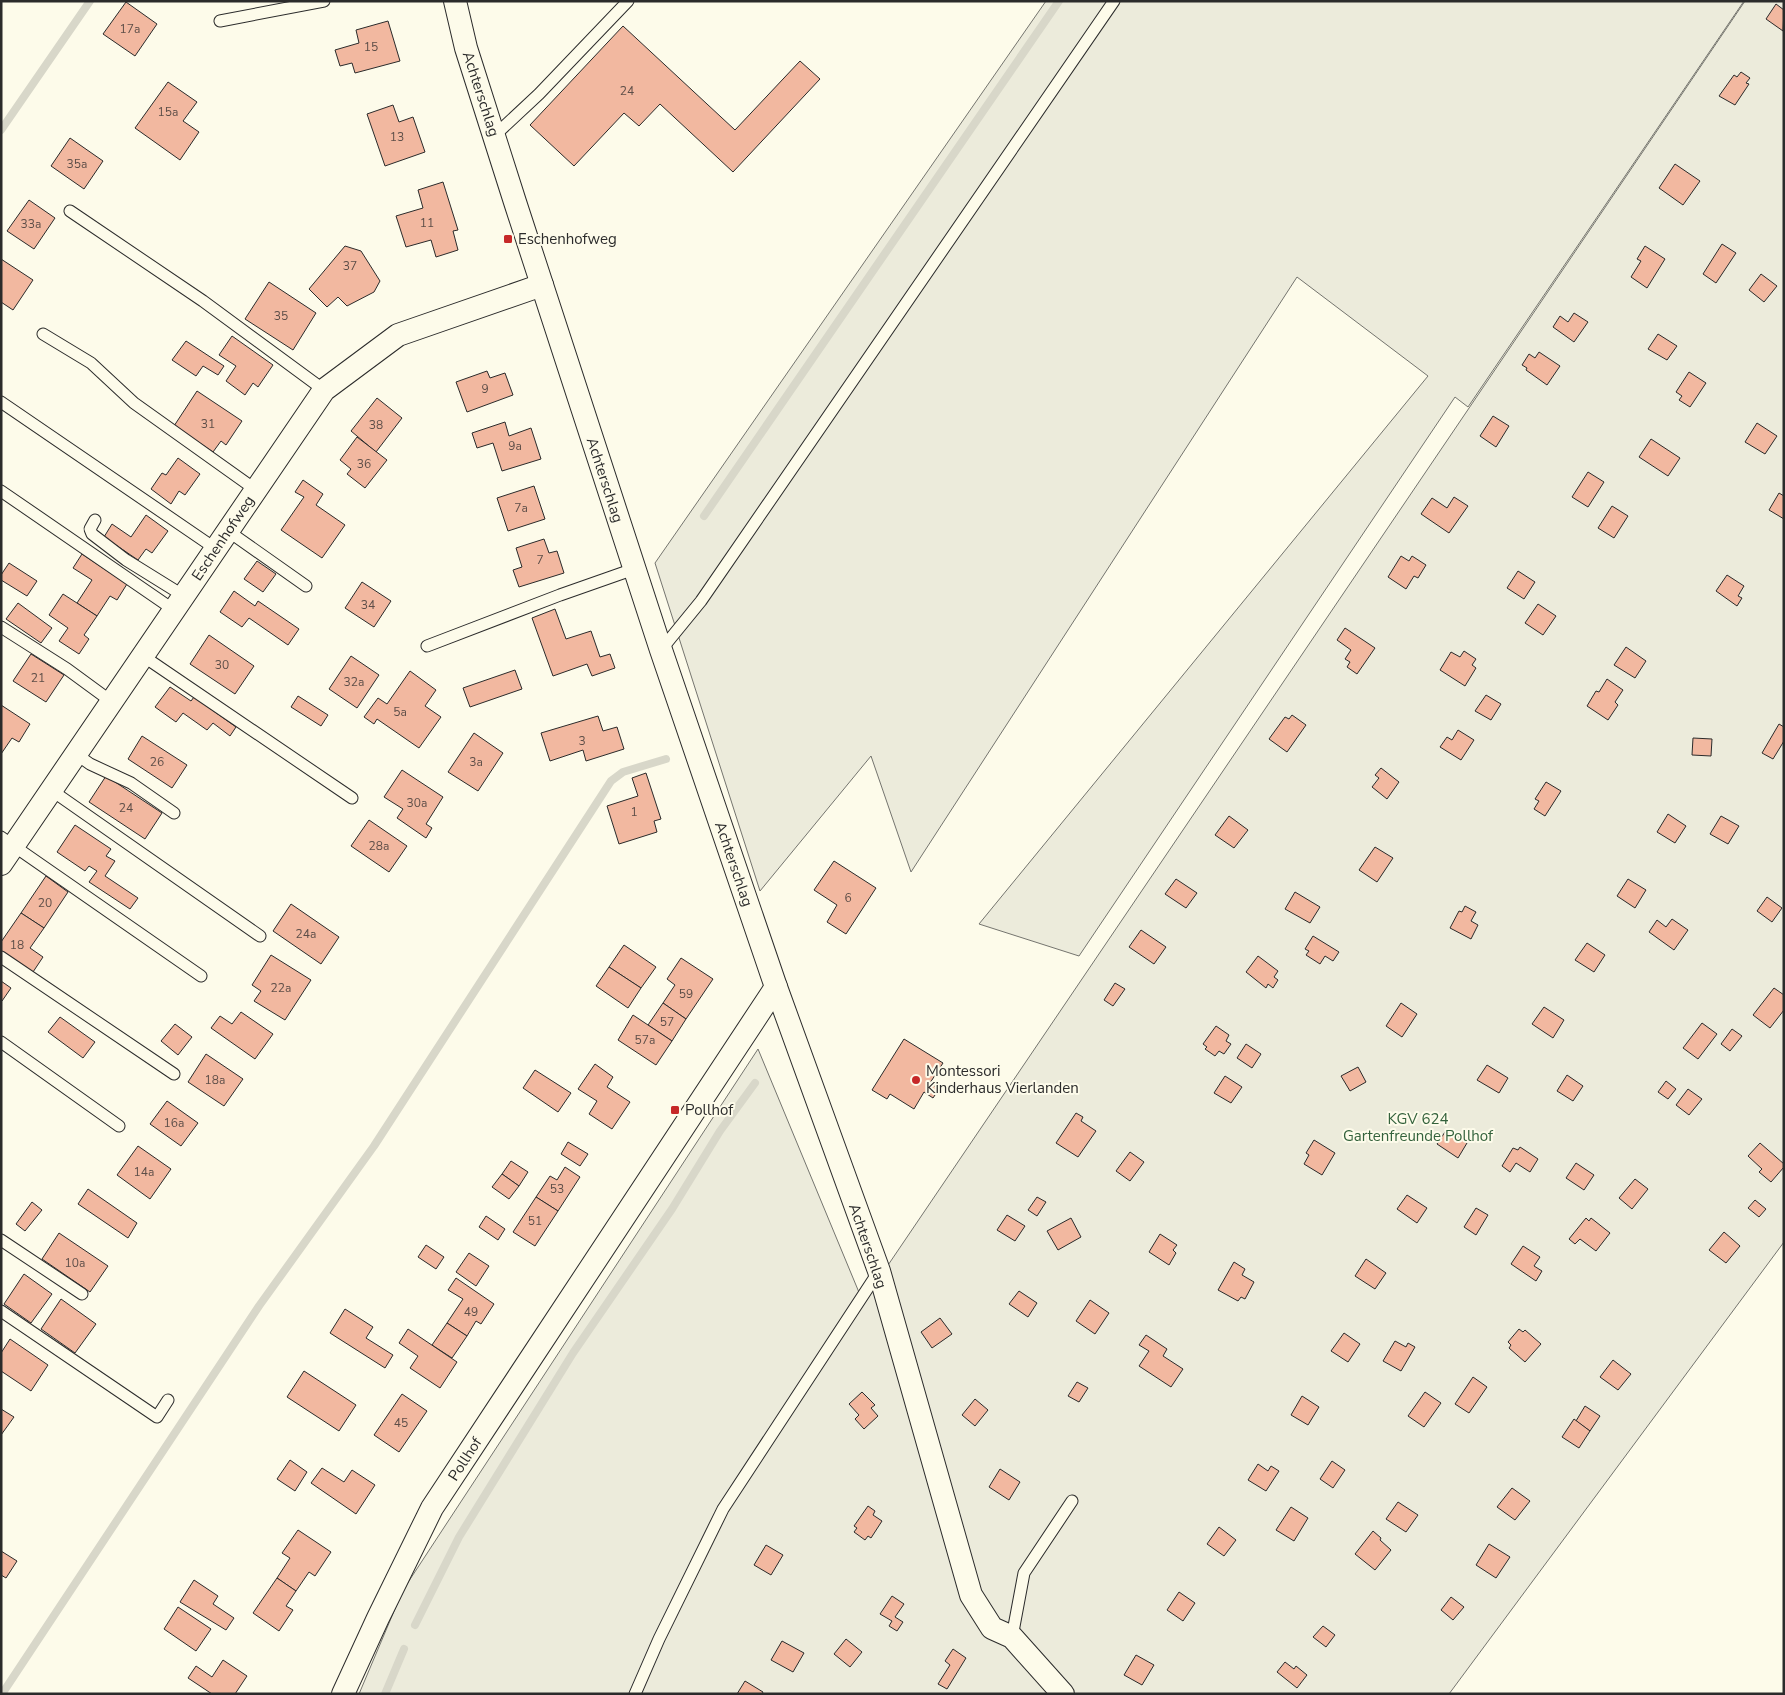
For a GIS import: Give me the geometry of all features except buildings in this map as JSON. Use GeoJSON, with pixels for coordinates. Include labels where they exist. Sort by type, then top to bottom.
{"type":"FeatureCollection","features":[{"type":"Feature","properties":{"kind":"street","name":"Achterschlag"},"geometry":{"type":"LineString","coordinates":[[455,1],[466,48],[661,650],[776,987],[879,1271],[971,1595],[992,1628],[1012,1637],[1063,1694]]}},
{"type":"Feature","properties":{"kind":"street","name":"Eschenhofweg"},"geometry":{"type":"LineString","coordinates":[[5,849],[51,790],[324,390],[398,335],[542,286]]}},
{"type":"Feature","properties":{"kind":"street","name":"Pollhof"},"geometry":{"type":"LineString","coordinates":[[344,1694],[378,1618],[432,1508],[776,987]]}},
{"type":"Feature","properties":{"kind":"lane"},"geometry":{"type":"LineString","coordinates":[[220,21],[324,1]]}},
{"type":"Feature","properties":{"kind":"lane"},"geometry":{"type":"LineString","coordinates":[[494,136],[539,94],[628,1]]}},
{"type":"Feature","properties":{"kind":"lane"},"geometry":{"type":"LineString","coordinates":[[661,650],[707,593],[1114,1]]}},
{"type":"Feature","properties":{"kind":"lane"},"geometry":{"type":"LineString","coordinates":[[70,211],[203,301],[324,390]]}},
{"type":"Feature","properties":{"kind":"lane"},"geometry":{"type":"LineString","coordinates":[[43,334],[91,363],[134,403],[256,490]]}},
{"type":"Feature","properties":{"kind":"lane"},"geometry":{"type":"LineString","coordinates":[[1,402],[222,540],[306,586]]}},
{"type":"Feature","properties":{"kind":"lane"},"geometry":{"type":"LineString","coordinates":[[1,491],[179,603]]}},
{"type":"Feature","properties":{"kind":"lane"},"geometry":{"type":"LineString","coordinates":[[95,520],[90,529],[92,534],[179,603]]}},
{"type":"Feature","properties":{"kind":"lane"},"geometry":{"type":"LineString","coordinates":[[427,646],[634,569]]}},
{"type":"Feature","properties":{"kind":"lane"},"geometry":{"type":"LineString","coordinates":[[1,627],[67,669],[112,702]]}},
{"type":"Feature","properties":{"kind":"lane"},"geometry":{"type":"LineString","coordinates":[[143,656],[352,798]]}},
{"type":"Feature","properties":{"kind":"lane"},"geometry":{"type":"LineString","coordinates":[[76,754],[90,764],[131,783],[174,813]]}},
{"type":"Feature","properties":{"kind":"lane"},"geometry":{"type":"LineString","coordinates":[[51,790],[260,936]]}},
{"type":"Feature","properties":{"kind":"lane"},"geometry":{"type":"LineString","coordinates":[[5,849],[201,976]]}},
{"type":"Feature","properties":{"kind":"lane"},"geometry":{"type":"LineString","coordinates":[[1,957],[174,1074]]}},
{"type":"Feature","properties":{"kind":"lane"},"geometry":{"type":"LineString","coordinates":[[1,1042],[119,1126]]}},
{"type":"Feature","properties":{"kind":"lane"},"geometry":{"type":"LineString","coordinates":[[1,1240],[82,1294]]}},
{"type":"Feature","properties":{"kind":"lane"},"geometry":{"type":"LineString","coordinates":[[635,1694],[659,1639],[723,1509],[879,1271]]}},
{"type":"Feature","properties":{"kind":"lane"},"geometry":{"type":"LineString","coordinates":[[1,1311],[157,1417],[168,1400]]}},
{"type":"Feature","properties":{"kind":"lane"},"geometry":{"type":"LineString","coordinates":[[1012,1637],[1024,1574],[1072,1501]]}},
{"type":"Feature","properties":{"kind":"green space"},"geometry":{"type":"Polygon","coordinates":[[[1046,1],[1744,1],[1468,407],[1455,397],[1079,956],[979,924],[1428,376],[1297,277],[911,872],[871,756],[760,891],[655,563],[1046,1]]]}},
{"type":"Feature","properties":{"kind":"green space","name":"KGV 624 Gartenfreunde Pollhof"},"geometry":{"type":"Polygon","coordinates":[[[1745,1],[1784,1],[1784,1242],[1449,1694],[359,1694],[403,1590],[758,1049],[863,1302],[1745,1]]]}},
{"type":"Feature","properties":{"kind":"waterway"},"geometry":{"type":"LineString","coordinates":[[1,130],[90,1]]}},
{"type":"Feature","properties":{"kind":"waterway"},"geometry":{"type":"LineString","coordinates":[[704,516],[1059,1]]}},
{"type":"Feature","properties":{"kind":"waterway"},"geometry":{"type":"LineString","coordinates":[[2,1694],[259,1306],[374,1146],[611,781],[623,772],[666,759]]}},
{"type":"Feature","properties":{"kind":"waterway"},"geometry":{"type":"LineString","coordinates":[[415,1625],[459,1537],[573,1353],[672,1209],[720,1131],[755,1083]]}},
{"type":"Feature","properties":{"kind":"waterway"},"geometry":{"type":"LineString","coordinates":[[385,1694],[404,1649]]}},
{"type":"Feature","properties":{"kind":"place","name":"Eschenhofweg"},"geometry":{"type":"Point","coordinates":[508,239]}},
{"type":"Feature","properties":{"kind":"place","name":"Montessori Kinderhaus Vierlanden"},"geometry":{"type":"Point","coordinates":[916,1080]}},
{"type":"Feature","properties":{"kind":"place","name":"Pollhof"},"geometry":{"type":"Point","coordinates":[675,1110]}}]}
